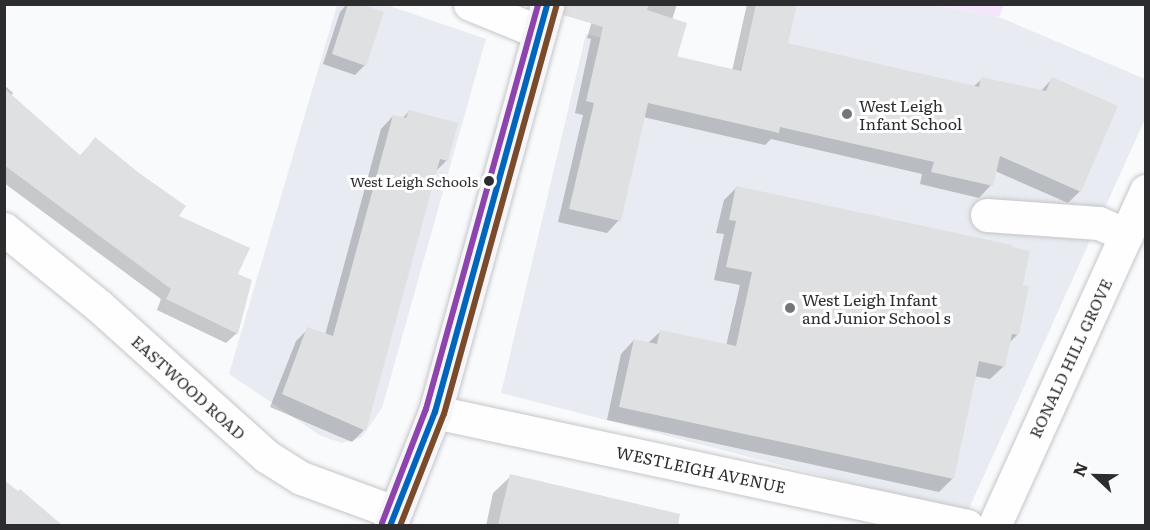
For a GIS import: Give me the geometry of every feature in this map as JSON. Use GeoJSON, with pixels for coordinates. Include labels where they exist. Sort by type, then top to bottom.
{"type":"FeatureCollection","features":[{"type":"Feature","properties":{"kind":"main road"},"geometry":{"type":"LineString","coordinates":[[392,519],[435,412],[543,18]]}},
{"type":"Feature","properties":{"kind":"street"},"geometry":{"type":"LineString","coordinates":[[470,4],[543,18]]}},
{"type":"Feature","properties":{"kind":"street","name":"RONALD HILL GROVE"},"geometry":{"type":"LineString","coordinates":[[994,525],[1146,191]]}},
{"type":"Feature","properties":{"kind":"street"},"geometry":{"type":"LineString","coordinates":[[987,215],[1099,223],[1126,235]]}},
{"type":"Feature","properties":{"kind":"street","name":"EASTWOOD ROAD"},"geometry":{"type":"LineString","coordinates":[[4,229],[99,306],[266,456],[301,478],[392,519]]}},
{"type":"Feature","properties":{"kind":"street","name":"WESTLEIGH AVENUE"},"geometry":{"type":"LineString","coordinates":[[435,412],[967,525]]}},
{"type":"Feature","properties":{"kind":"shaded area"},"geometry":{"type":"Polygon","coordinates":[[[337,5],[387,5],[486,39],[382,408],[361,438],[342,443],[321,436],[229,374],[337,5]]]}},
{"type":"Feature","properties":{"kind":"shaded area","name":"West Leigh Infant and Junior School s"},"geometry":{"type":"Polygon","coordinates":[[[756,5],[934,5],[999,17],[1145,79],[1145,119],[967,513],[501,393],[586,34],[740,71],[756,5]]]}},
{"type":"Feature","properties":{"kind":"shaded area"},"geometry":{"type":"Polygon","coordinates":[[[934,5],[1004,5],[999,17],[934,5]]]}},
{"type":"Feature","properties":{"kind":"building"},"geometry":{"type":"Polygon","coordinates":[[[348,4],[361,4],[384,12],[366,66],[332,54],[348,4]]]}},
{"type":"Feature","properties":{"kind":"building","name":"West Leigh Infant School"},"geometry":{"type":"Polygon","coordinates":[[[565,4],[649,4],[647,10],[687,23],[677,57],[741,71],[756,4],[797,4],[788,43],[979,87],[981,77],[1046,91],[1052,77],[1118,106],[1081,192],[1000,156],[993,186],[931,172],[934,162],[780,127],[779,133],[648,103],[621,221],[569,209],[594,103],[586,101],[603,27],[563,15],[565,4]]]}},
{"type":"Feature","properties":{"kind":"building"},"geometry":{"type":"Polygon","coordinates":[[[4,88],[81,156],[95,137],[139,173],[186,206],[179,216],[250,248],[238,274],[252,280],[238,334],[166,299],[171,289],[4,165],[4,88]]]}},
{"type":"Feature","properties":{"kind":"building"},"geometry":{"type":"Polygon","coordinates":[[[409,110],[458,123],[448,161],[440,159],[366,431],[282,394],[307,327],[333,336],[393,115],[406,118],[409,110]]]}},
{"type":"Feature","properties":{"kind":"building"},"geometry":{"type":"Polygon","coordinates":[[[736,186],[1012,245],[1012,247],[1030,251],[1023,285],[1029,286],[1019,335],[1012,334],[1005,367],[979,361],[954,479],[619,407],[634,339],[657,344],[660,330],[736,346],[752,272],[726,267],[736,221],[729,220],[736,186]]]}},
{"type":"Feature","properties":{"kind":"building"},"geometry":{"type":"Polygon","coordinates":[[[510,474],[680,514],[678,525],[498,525],[510,474]]]}},
{"type":"Feature","properties":{"kind":"building"},"geometry":{"type":"Polygon","coordinates":[[[4,480],[18,491],[20,489],[62,525],[4,525],[4,480]]]}},
{"type":"Feature","properties":{"kind":"transit line"},"geometry":{"type":"LineString","coordinates":[[382,523],[426,409],[538,4]]}},
{"type":"Feature","properties":{"kind":"transit line"},"geometry":{"type":"LineString","coordinates":[[390,526],[435,412],[547,4]]}},
{"type":"Feature","properties":{"kind":"transit line"},"geometry":{"type":"LineString","coordinates":[[400,526],[444,414],[556,6]]}},
{"type":"Feature","properties":{"kind":"place","name":"West Leigh Infant School"},"geometry":{"type":"Point","coordinates":[847,114]}},
{"type":"Feature","properties":{"kind":"place","name":"West Leigh Schools"},"geometry":{"type":"Point","coordinates":[489,181]}},
{"type":"Feature","properties":{"kind":"place","name":"West Leigh Infant and Junior School s"},"geometry":{"type":"Point","coordinates":[790,308]}}]}
